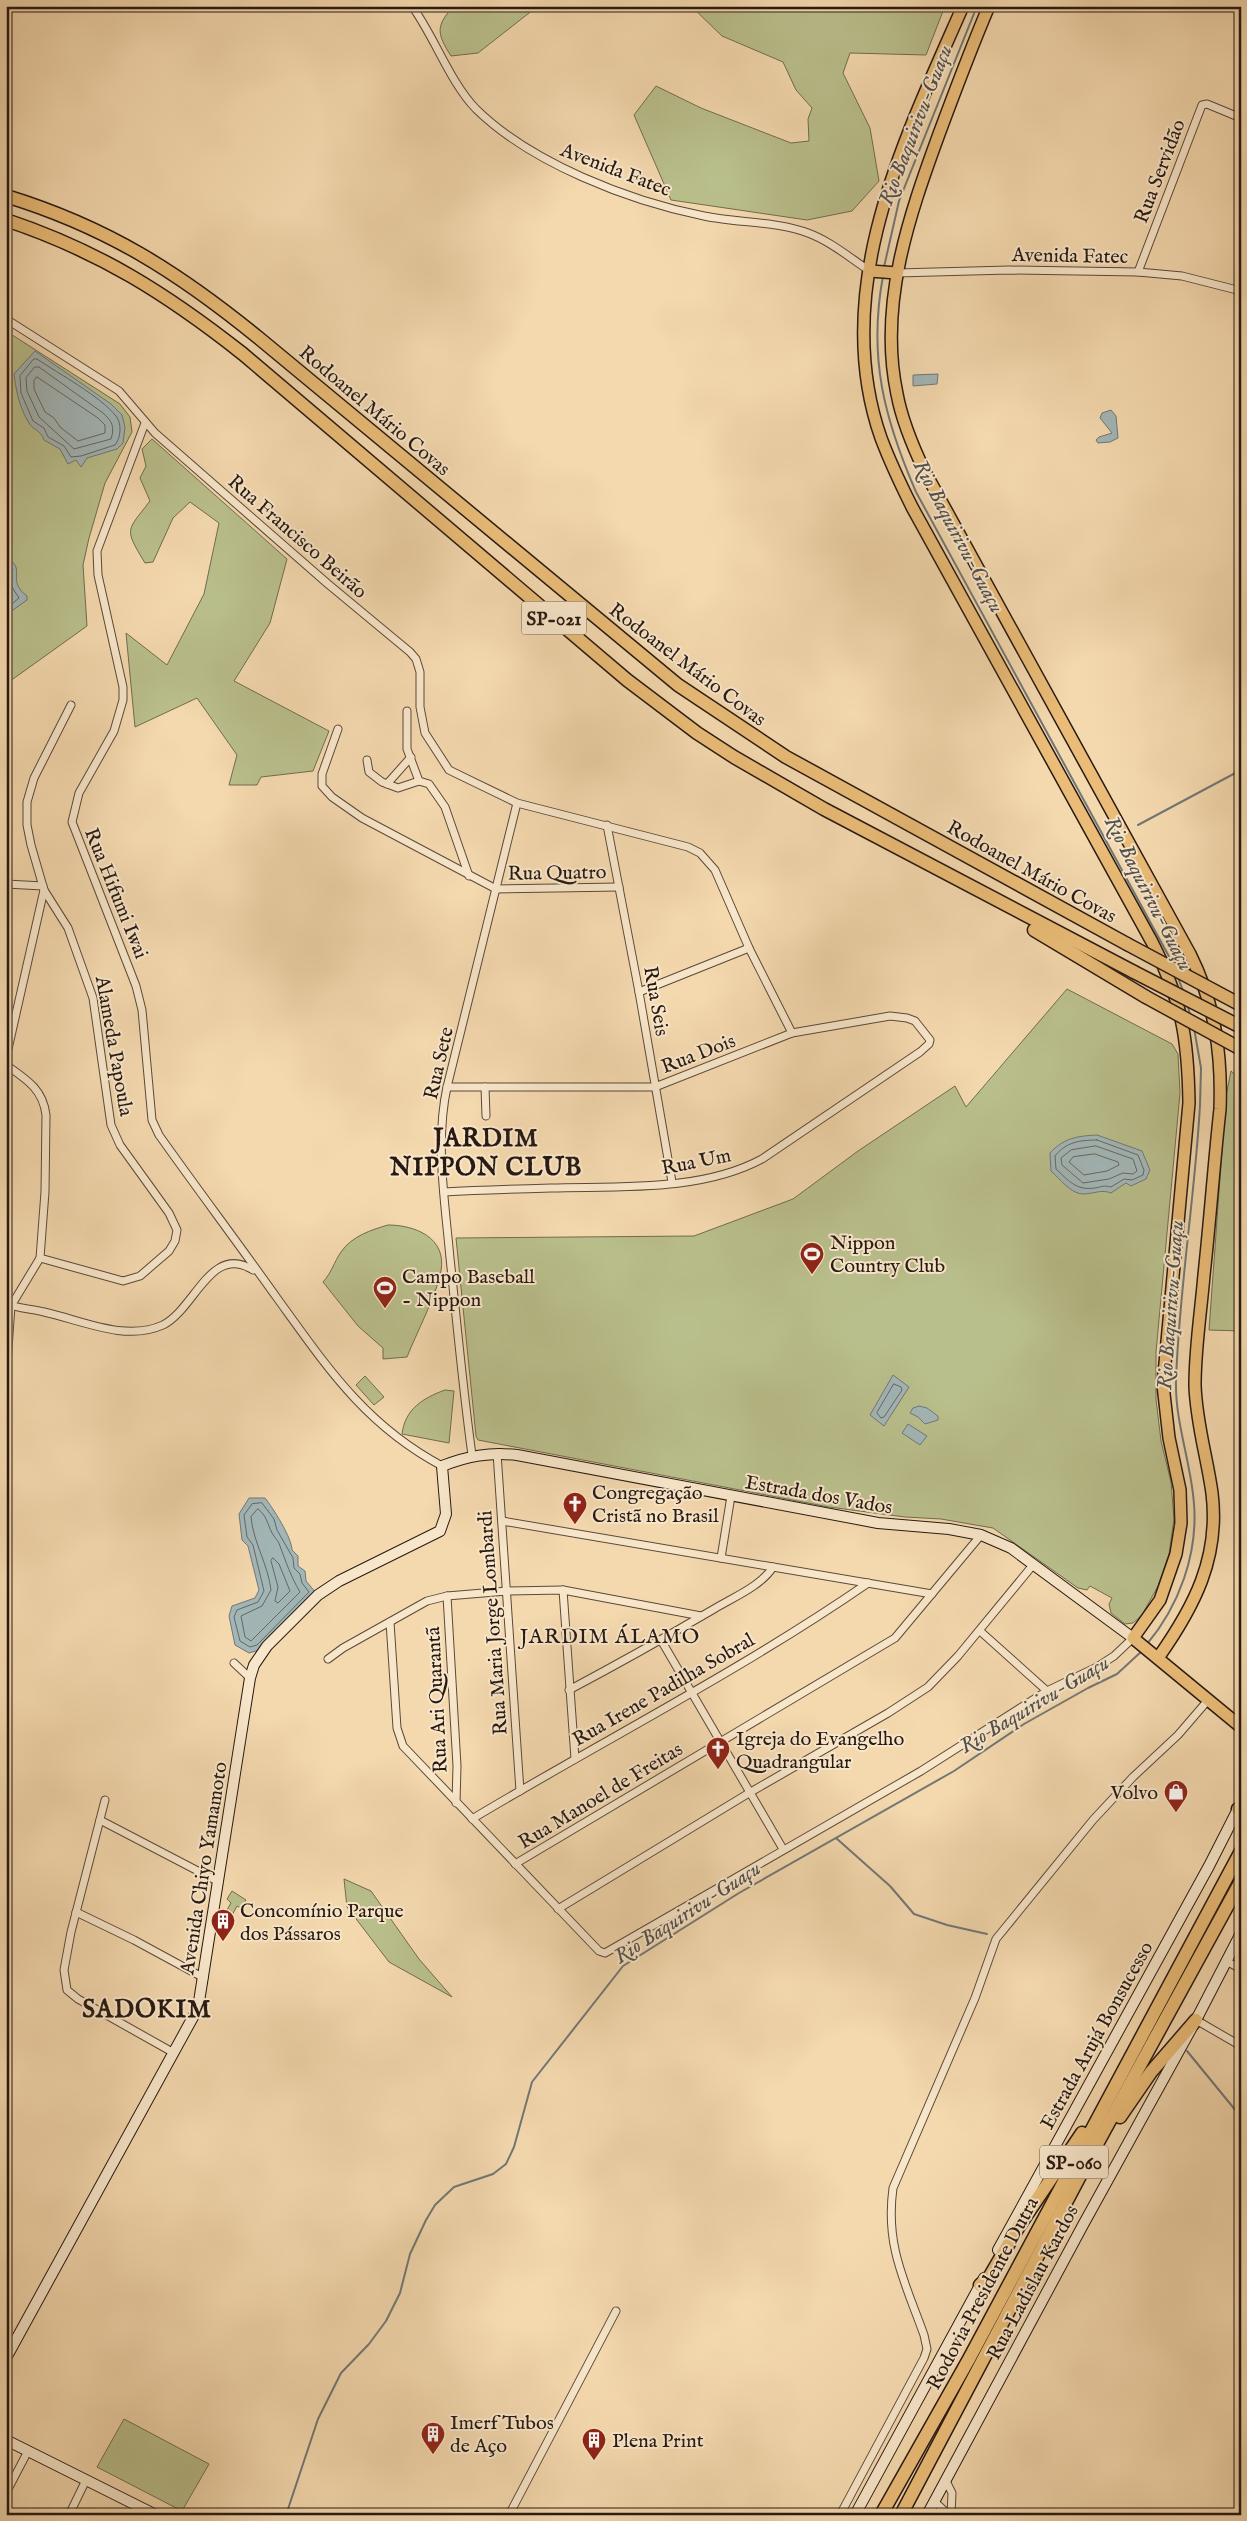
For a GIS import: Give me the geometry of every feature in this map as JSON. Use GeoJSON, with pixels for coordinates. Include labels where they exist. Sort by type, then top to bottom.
{"type":"FeatureCollection","features":[{"type":"Feature","properties":{"kind":"highway","name":"Rodoanel Mário Covas"},"geometry":{"type":"LineString","coordinates":[[6,196],[68,217],[116,239],[149,258],[209,299],[260,339],[646,659],[728,721],[786,758],[1241,1004]]}},
{"type":"Feature","properties":{"kind":"highway","name":"Rodoanel Mário Covas"},"geometry":{"type":"LineString","coordinates":[[6,220],[85,250],[144,282],[184,308],[243,354],[627,680],[697,733],[774,781],[1001,904],[1241,1027]]}},
{"type":"Feature","properties":{"kind":"highway"},"geometry":{"type":"LineString","coordinates":[[1001,904],[1026,925],[1146,997],[1241,1050]]}},
{"type":"Feature","properties":{"kind":"highway","name":"Rodovia Presidente Dutra"},"geometry":{"type":"LineString","coordinates":[[882,2515],[966,2363],[1241,1851]]}},
{"type":"Feature","properties":{"kind":"highway","name":"Rodovia Presidente Dutra"},"geometry":{"type":"LineString","coordinates":[[901,2515],[1091,2155],[1241,1881]]}},
{"type":"Feature","properties":{"kind":"highway"},"geometry":{"type":"LineString","coordinates":[[1091,2155],[1151,2072],[1196,2020]]}},
{"type":"Feature","properties":{"kind":"highway"},"geometry":{"type":"LineString","coordinates":[[980,2286],[990,2276],[1019,2226],[1068,2152],[1104,2106]]}},
{"type":"Feature","properties":{"kind":"main road"},"geometry":{"type":"LineString","coordinates":[[963,6],[890,180],[878,226],[865,307],[864,353],[874,413],[888,455],[912,507],[1158,954],[1175,995],[1184,1026],[1188,1057],[1189,1103],[1163,1385],[1169,1438],[1180,1490],[1181,1523],[1176,1554],[1160,1600],[1137,1641],[1241,1727]]}},
{"type":"Feature","properties":{"kind":"main road"},"geometry":{"type":"LineString","coordinates":[[989,6],[916,199],[893,272],[893,333],[896,393],[914,448],[980,575],[1190,954],[1206,992],[1217,1033],[1221,1071],[1220,1109],[1195,1385],[1200,1434],[1212,1492],[1214,1514],[1211,1543],[1198,1594],[1176,1632],[1155,1656]]}},
{"type":"Feature","properties":{"kind":"main road"},"geometry":{"type":"LineString","coordinates":[[872,271],[893,272]]}},
{"type":"Feature","properties":{"kind":"street","name":"Avenida Fatec"},"geometry":{"type":"LineString","coordinates":[[412,6],[426,26],[464,96],[496,126],[537,155],[592,180],[643,199],[704,216],[809,233],[872,271]]}},
{"type":"Feature","properties":{"kind":"street","name":"Rua Servidão"},"geometry":{"type":"LineString","coordinates":[[1138,272],[1202,105],[1207,104],[1241,118]]}},
{"type":"Feature","properties":{"kind":"street","name":"Avenida Fatec"},"geometry":{"type":"LineString","coordinates":[[893,272],[1000,270],[1138,272],[1182,276],[1241,291]]}},
{"type":"Feature","properties":{"kind":"street","name":"Rua Francisco Beirão"},"geometry":{"type":"LineString","coordinates":[[6,319],[119,391],[134,406],[145,423],[328,584],[410,652],[416,660],[420,672],[421,720],[432,747],[444,765],[456,775],[517,803],[673,842],[700,852],[715,870],[749,948],[792,1033]]}},
{"type":"Feature","properties":{"kind":"street","name":"Rua Hifumi Iwai"},"geometry":{"type":"LineString","coordinates":[[145,423],[97,551],[98,575],[122,687],[123,700],[114,731],[79,793],[72,822],[136,986],[142,1010],[152,1120],[159,1135],[325,1363],[361,1405],[396,1438],[442,1466]]}},
{"type":"Feature","properties":{"kind":"street","name":"Alameda Papoula"},"geometry":{"type":"LineString","coordinates":[[40,1258],[81,1271],[123,1281],[140,1276],[169,1251],[175,1241],[177,1230],[169,1213],[120,1145],[111,1125],[93,998],[68,928],[43,888],[27,825],[27,802],[34,778],[71,705]]}},
{"type":"Feature","properties":{"kind":"street"},"geometry":{"type":"LineString","coordinates":[[407,711],[407,749],[419,781]]}},
{"type":"Feature","properties":{"kind":"street"},"geometry":{"type":"LineString","coordinates":[[338,729],[322,774],[322,786],[326,792],[362,818],[496,889]]}},
{"type":"Feature","properties":{"kind":"street"},"geometry":{"type":"LineString","coordinates":[[387,784],[411,757]]}},
{"type":"Feature","properties":{"kind":"street"},"geometry":{"type":"LineString","coordinates":[[367,760],[369,772],[387,784],[398,788],[419,781],[429,784],[445,808],[469,876]]}},
{"type":"Feature","properties":{"kind":"street","name":"Rua Sete"},"geometry":{"type":"LineString","coordinates":[[472,1456],[462,1386],[444,1192],[441,1135],[447,1087],[517,803]]}},
{"type":"Feature","properties":{"kind":"street","name":"Rua Seis"},"geometry":{"type":"LineString","coordinates":[[607,825],[639,992],[672,1182]]}},
{"type":"Feature","properties":{"kind":"street"},"geometry":{"type":"LineString","coordinates":[[6,884],[43,888],[6,1058]]}},
{"type":"Feature","properties":{"kind":"street","name":"Rua Quatro"},"geometry":{"type":"LineString","coordinates":[[496,889],[619,887]]}},
{"type":"Feature","properties":{"kind":"street"},"geometry":{"type":"LineString","coordinates":[[639,992],[749,948]]}},
{"type":"Feature","properties":{"kind":"street","name":"Rua Dois"},"geometry":{"type":"LineString","coordinates":[[447,1087],[655,1087],[792,1033],[850,1022],[898,1016],[915,1021],[928,1035],[929,1044],[920,1052]]}},
{"type":"Feature","properties":{"kind":"street","name":"Rua Um"},"geometry":{"type":"LineString","coordinates":[[444,1192],[633,1188],[723,1175],[746,1168],[920,1052]]}},
{"type":"Feature","properties":{"kind":"street"},"geometry":{"type":"LineString","coordinates":[[6,1065],[34,1085],[44,1102],[45,1192],[40,1258],[9,1305],[6,1377]]}},
{"type":"Feature","properties":{"kind":"street"},"geometry":{"type":"LineString","coordinates":[[485,1087],[486,1116]]}},
{"type":"Feature","properties":{"kind":"street"},"geometry":{"type":"LineString","coordinates":[[9,1305],[42,1311],[109,1329],[142,1330],[163,1324],[172,1318],[205,1281],[223,1265],[239,1262],[258,1272]]}},
{"type":"Feature","properties":{"kind":"street","name":"Estrada dos Vados"},"geometry":{"type":"LineString","coordinates":[[442,1466],[472,1456],[497,1453],[878,1523],[949,1529],[981,1535],[1011,1548],[1137,1641]]}},
{"type":"Feature","properties":{"kind":"street","name":"Rua Maria Jorge Lombardi"},"geometry":{"type":"LineString","coordinates":[[497,1453],[520,1791]]}},
{"type":"Feature","properties":{"kind":"street","name":"Avenida Chiyo Yamamoto"},"geometry":{"type":"LineString","coordinates":[[6,2358],[198,2008],[250,1678],[254,1666],[267,1646],[318,1595],[338,1581],[440,1531],[446,1514],[442,1466]]}},
{"type":"Feature","properties":{"kind":"street"},"geometry":{"type":"LineString","coordinates":[[721,1558],[731,1496]]}},
{"type":"Feature","properties":{"kind":"street"},"geometry":{"type":"LineString","coordinates":[[502,1521],[932,1594]]}},
{"type":"Feature","properties":{"kind":"street","name":"Rua Manoel de Freitas"},"geometry":{"type":"LineString","coordinates":[[515,1864],[895,1638],[981,1535]]}},
{"type":"Feature","properties":{"kind":"street"},"geometry":{"type":"LineString","coordinates":[[558,1909],[749,1793],[888,1713],[928,1687],[980,1631],[1033,1565]]}},
{"type":"Feature","properties":{"kind":"street"},"geometry":{"type":"LineString","coordinates":[[569,1690],[661,1640],[754,1585],[769,1573],[773,1567]]}},
{"type":"Feature","properties":{"kind":"street","name":"Rua Irene Padilha Sobral"},"geometry":{"type":"LineString","coordinates":[[472,1819],[834,1607],[868,1583]]}},
{"type":"Feature","properties":{"kind":"street"},"geometry":{"type":"LineString","coordinates":[[563,1590],[575,1759]]}},
{"type":"Feature","properties":{"kind":"street"},"geometry":{"type":"LineString","coordinates":[[328,1660],[343,1648],[427,1601],[447,1596],[507,1591],[563,1590],[701,1616]]}},
{"type":"Feature","properties":{"kind":"street","name":"Rua Ari Quarantã"},"geometry":{"type":"LineString","coordinates":[[447,1596],[457,1766],[456,1803]]}},
{"type":"Feature","properties":{"kind":"street"},"geometry":{"type":"LineString","coordinates":[[390,1622],[399,1738],[403,1746],[599,1951],[608,1953],[783,1849],[936,1762],[1047,1691],[1097,1667],[1137,1641]]}},
{"type":"Feature","properties":{"kind":"street"},"geometry":{"type":"LineString","coordinates":[[980,1631],[1047,1691]]}},
{"type":"Feature","properties":{"kind":"street"},"geometry":{"type":"LineString","coordinates":[[661,1640],[783,1849]]}},
{"type":"Feature","properties":{"kind":"street"},"geometry":{"type":"LineString","coordinates":[[234,1663],[250,1678]]}},
{"type":"Feature","properties":{"kind":"street"},"geometry":{"type":"LineString","coordinates":[[840,2515],[914,2378],[927,2349],[924,2335],[894,2250],[890,2213],[893,2188],[975,1998],[996,1939],[1093,1820],[1178,1735],[1209,1699]]}},
{"type":"Feature","properties":{"kind":"street"},"geometry":{"type":"LineString","coordinates":[[105,1800],[76,1912],[64,1970],[67,1990],[174,2053]]}},
{"type":"Feature","properties":{"kind":"street","name":"Estrada Arujá Bonsucesso"},"geometry":{"type":"LineString","coordinates":[[855,2515],[1210,1866],[1240,1805]]}},
{"type":"Feature","properties":{"kind":"street"},"geometry":{"type":"LineString","coordinates":[[100,1820],[218,1882]]}},
{"type":"Feature","properties":{"kind":"street"},"geometry":{"type":"LineString","coordinates":[[76,1912],[134,1940],[204,1978]]}},
{"type":"Feature","properties":{"kind":"street","name":"Rua Ladislau Kardos"},"geometry":{"type":"LineString","coordinates":[[927,2515],[1196,2020],[1241,1933]]}},
{"type":"Feature","properties":{"kind":"street"},"geometry":{"type":"LineString","coordinates":[[1226,1962],[1241,1969]]}},
{"type":"Feature","properties":{"kind":"street"},"geometry":{"type":"LineString","coordinates":[[1196,2020],[1241,2046]]}},
{"type":"Feature","properties":{"kind":"street"},"geometry":{"type":"LineString","coordinates":[[509,2515],[616,2311]]}},
{"type":"Feature","properties":{"kind":"street"},"geometry":{"type":"LineString","coordinates":[[6,2440],[149,2513]]}},
{"type":"Feature","properties":{"kind":"street"},"geometry":{"type":"LineString","coordinates":[[6,2493],[28,2451]]}},
{"type":"Feature","properties":{"kind":"street"},"geometry":{"type":"LineString","coordinates":[[69,2515],[86,2480]]}},
{"type":"Feature","properties":{"kind":"street"},"geometry":{"type":"LineString","coordinates":[[946,2481],[952,2494],[950,2515]]}},
{"type":"Feature","properties":{"kind":"street"},"geometry":{"type":"LineString","coordinates":[[934,2502],[950,2515]]}},
{"type":"Feature","properties":{"kind":"green space"},"geometry":{"type":"Polygon","coordinates":[[[454,6],[538,6],[478,53],[451,56],[443,42],[440,30],[444,19],[454,6]]]}},
{"type":"Feature","properties":{"kind":"green space"},"geometry":{"type":"Polygon","coordinates":[[[691,6],[945,6],[926,55],[850,53],[843,73],[870,128],[879,181],[852,211],[807,220],[671,200],[634,115],[656,86],[701,108],[791,143],[809,141],[808,119],[812,108],[796,90],[783,62],[722,36],[691,6]]]}},
{"type":"Feature","properties":{"kind":"green space"},"geometry":{"type":"Polygon","coordinates":[[[6,331],[120,404],[130,417],[132,432],[105,483],[89,538],[83,565],[87,626],[6,684],[6,331]]]}},
{"type":"Feature","properties":{"kind":"green space"},"geometry":{"type":"Polygon","coordinates":[[[152,439],[287,559],[270,623],[234,681],[329,731],[313,771],[261,777],[257,785],[229,785],[237,755],[197,698],[135,727],[126,633],[167,665],[204,594],[219,523],[190,502],[173,518],[153,562],[145,563],[131,536],[131,530],[132,525],[150,501],[140,478],[146,466],[142,449],[152,439]]]}},
{"type":"Feature","properties":{"kind":"green space","name":"Nippon Country Club"},"geometry":{"type":"Polygon","coordinates":[[[1067,989],[1172,1044],[1178,1054],[1180,1093],[1156,1352],[1156,1399],[1161,1441],[1171,1482],[1174,1519],[1169,1554],[1158,1586],[1142,1615],[1133,1623],[1125,1624],[1111,1613],[1109,1604],[1112,1598],[1090,1586],[1087,1590],[1078,1588],[993,1528],[941,1519],[905,1517],[829,1507],[478,1440],[476,1436],[456,1238],[694,1236],[793,1199],[858,1151],[955,1086],[966,1107],[1067,989]]]}},
{"type":"Feature","properties":{"kind":"green space"},"geometry":{"type":"Polygon","coordinates":[[[1231,1071],[1241,1080],[1241,1331],[1209,1330],[1226,1096],[1231,1071]]]}},
{"type":"Feature","properties":{"kind":"green space","name":"Campo Baseball - Nippon"},"geometry":{"type":"Polygon","coordinates":[[[388,1225],[408,1227],[427,1235],[439,1249],[442,1259],[439,1280],[407,1357],[383,1359],[383,1348],[358,1326],[323,1282],[345,1246],[356,1238],[388,1225]]]}},
{"type":"Feature","properties":{"kind":"green space"},"geometry":{"type":"Polygon","coordinates":[[[365,1376],[384,1397],[374,1405],[356,1385],[365,1376]]]}},
{"type":"Feature","properties":{"kind":"green space"},"geometry":{"type":"Polygon","coordinates":[[[445,1390],[454,1391],[449,1443],[402,1434],[411,1411],[429,1397],[445,1390]]]}},
{"type":"Feature","properties":{"kind":"green space"},"geometry":{"type":"Polygon","coordinates":[[[344,1879],[371,1891],[419,1959],[452,1997],[389,1962],[347,1907],[344,1879]]]}},
{"type":"Feature","properties":{"kind":"green space"},"geometry":{"type":"Polygon","coordinates":[[[232,1891],[246,1900],[241,1908],[237,1906],[230,1919],[224,1915],[231,1903],[227,1899],[232,1891]]]}},
{"type":"Feature","properties":{"kind":"green space"},"geometry":{"type":"Polygon","coordinates":[[[124,2419],[209,2464],[182,2511],[97,2467],[124,2419]]]}},
{"type":"Feature","properties":{"kind":"water"},"geometry":{"type":"Polygon","coordinates":[[[35,351],[111,404],[122,415],[125,427],[123,443],[117,449],[87,458],[81,467],[76,460],[68,464],[60,449],[44,440],[41,434],[31,426],[21,406],[14,374],[35,351]]]}},
{"type":"Feature","properties":{"kind":"water"},"geometry":{"type":"Polygon","coordinates":[[[938,374],[937,384],[913,386],[913,375],[938,374]]]}},
{"type":"Feature","properties":{"kind":"water"},"geometry":{"type":"Polygon","coordinates":[[[1111,410],[1116,416],[1118,438],[1110,442],[1098,443],[1096,440],[1099,437],[1112,433],[1100,418],[1102,413],[1111,410]]]}},
{"type":"Feature","properties":{"kind":"water"},"geometry":{"type":"Polygon","coordinates":[[[6,558],[12,562],[17,570],[16,580],[21,590],[27,596],[27,600],[6,615],[6,558]]]}},
{"type":"Feature","properties":{"kind":"water"},"geometry":{"type":"Polygon","coordinates":[[[1097,1135],[1142,1151],[1150,1170],[1146,1179],[1131,1186],[1126,1183],[1111,1193],[1083,1194],[1070,1189],[1051,1171],[1050,1153],[1060,1144],[1083,1136],[1097,1135]]]}},
{"type":"Feature","properties":{"kind":"water"},"geometry":{"type":"Polygon","coordinates":[[[893,1375],[909,1387],[884,1426],[870,1415],[893,1375]]]}},
{"type":"Feature","properties":{"kind":"water"},"geometry":{"type":"Polygon","coordinates":[[[919,1406],[927,1408],[938,1416],[938,1420],[925,1424],[918,1417],[910,1413],[913,1408],[919,1406]]]}},
{"type":"Feature","properties":{"kind":"water"},"geometry":{"type":"Polygon","coordinates":[[[908,1424],[927,1436],[920,1445],[902,1433],[908,1424]]]}},
{"type":"Feature","properties":{"kind":"water"},"geometry":{"type":"Polygon","coordinates":[[[249,1498],[265,1498],[286,1531],[292,1550],[298,1556],[298,1566],[305,1571],[306,1581],[316,1593],[259,1650],[249,1653],[235,1645],[229,1616],[232,1606],[255,1598],[259,1590],[248,1546],[242,1540],[239,1514],[249,1498]]]}},
{"type":"Feature","properties":{"kind":"waterway","name":"Rio Baquirivu-Guaçu"},"geometry":{"type":"LineString","coordinates":[[884,267],[899,201],[977,6]]}},
{"type":"Feature","properties":{"kind":"waterway","name":"Rio Baquirivu-Guaçu"},"geometry":{"type":"LineString","coordinates":[[883,276],[877,334],[882,387],[895,438],[916,492],[1172,962]]}},
{"type":"Feature","properties":{"kind":"waterway"},"geometry":{"type":"LineString","coordinates":[[1138,825],[1241,770]]}},
{"type":"Feature","properties":{"kind":"waterway","name":"Rio Baquirivu-Guaçu"},"geometry":{"type":"LineString","coordinates":[[1178,978],[1184,993]]}},
{"type":"Feature","properties":{"kind":"waterway","name":"Rio Baquirivu-Guaçu"},"geometry":{"type":"LineString","coordinates":[[1187,1004],[1190,1014]]}},
{"type":"Feature","properties":{"kind":"waterway","name":"Rio Baquirivu-Guaçu"},"geometry":{"type":"LineString","coordinates":[[1147,1644],[1177,1596],[1184,1579],[1193,1542],[1194,1504],[1178,1412],[1176,1381],[1180,1312],[1195,1174],[1200,1105],[1201,1068],[1194,1028]]}},
{"type":"Feature","properties":{"kind":"waterway","name":"Rio Baquirivu-Guaçu"},"geometry":{"type":"LineString","coordinates":[[286,2515],[318,2419],[341,2373],[369,2344],[386,2321],[400,2293],[410,2254],[435,2205],[454,2187],[493,2174],[506,2164],[514,2147],[532,2082],[623,1966],[739,1893],[954,1771],[1024,1724],[1117,1674],[1143,1650]]}},
{"type":"Feature","properties":{"kind":"waterway"},"geometry":{"type":"LineString","coordinates":[[836,1838],[890,1886],[914,1914],[947,1925],[987,1934]]}},
{"type":"Feature","properties":{"kind":"waterway"},"geometry":{"type":"LineString","coordinates":[[1187,2051],[1241,2117]]}},
{"type":"Feature","properties":{"kind":"place","name":"Nippon Country Club"},"geometry":{"type":"Point","coordinates":[812,1275]}},
{"type":"Feature","properties":{"kind":"place","name":"Campo Baseball - Nippon"},"geometry":{"type":"Point","coordinates":[385,1309]}},
{"type":"Feature","properties":{"kind":"place","name":"Congregação Cristã no Brasil"},"geometry":{"type":"Point","coordinates":[575,1525]}},
{"type":"Feature","properties":{"kind":"place","name":"Igreja do Evangelho Quadrangular"},"geometry":{"type":"Point","coordinates":[718,1770]}},
{"type":"Feature","properties":{"kind":"place","name":"Volvo"},"geometry":{"type":"Point","coordinates":[1176,1813]}},
{"type":"Feature","properties":{"kind":"place","name":"Concomínio Parque dos Pássaros"},"geometry":{"type":"Point","coordinates":[223,1942]}},
{"type":"Feature","properties":{"kind":"place","name":"Imerf Tubos de Aço"},"geometry":{"type":"Point","coordinates":[433,2455]}},
{"type":"Feature","properties":{"kind":"place","name":"Plena Print"},"geometry":{"type":"Point","coordinates":[594,2461]}},
{"type":"Feature","properties":{"kind":"district","name":"JARDIM NIPPON CLUB"},"geometry":{"type":"Point","coordinates":[486,1152]}},
{"type":"Feature","properties":{"kind":"district","name":"JARDIM ÁLAMO"},"geometry":{"type":"Point","coordinates":[610,1636]}},
{"type":"Feature","properties":{"kind":"district","name":"SADOKIM"},"geometry":{"type":"Point","coordinates":[147,2008]}}]}
